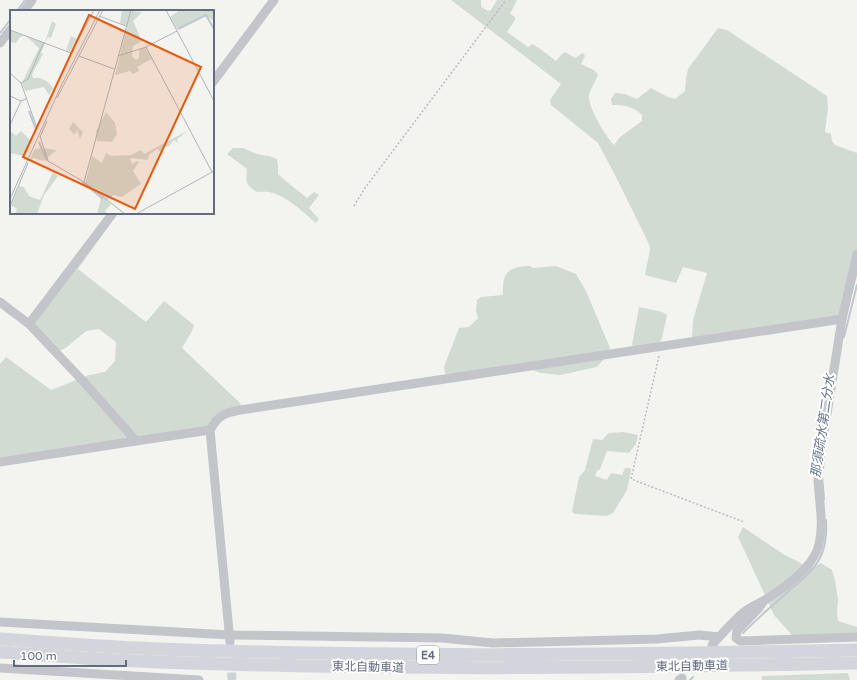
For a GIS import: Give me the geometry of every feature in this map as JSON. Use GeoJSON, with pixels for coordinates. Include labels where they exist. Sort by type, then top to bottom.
{"type":"FeatureCollection","features":[{"type":"Feature","properties":{"kind":"highway","name":"東北自動車道"},"geometry":{"type":"LineString","coordinates":[[0,639],[136,648],[405,655],[607,655],[857,650]]}},
{"type":"Feature","properties":{"kind":"highway","name":"東北自動車道"},"geometry":{"type":"LineString","coordinates":[[0,652],[137,661],[405,668],[698,666],[857,663]]}},
{"type":"Feature","properties":{"kind":"street"},"geometry":{"type":"LineString","coordinates":[[25,10],[32,0]]}},
{"type":"Feature","properties":{"kind":"street"},"geometry":{"type":"LineString","coordinates":[[214,81],[274,0]]}},
{"type":"Feature","properties":{"kind":"street"},"geometry":{"type":"LineString","coordinates":[[0,43],[10,29]]}},
{"type":"Feature","properties":{"kind":"street"},"geometry":{"type":"LineString","coordinates":[[29,324],[112,214]]}},
{"type":"Feature","properties":{"kind":"street"},"geometry":{"type":"LineString","coordinates":[[712,645],[744,612],[784,588],[797,576],[812,560],[819,546],[821,532],[818,470],[842,319],[857,254]]}},
{"type":"Feature","properties":{"kind":"street"},"geometry":{"type":"LineString","coordinates":[[0,302],[29,324],[83,381],[136,441]]}},
{"type":"Feature","properties":{"kind":"street"},"geometry":{"type":"LineString","coordinates":[[230,638],[210,430],[220,417],[235,411],[842,319]]}},
{"type":"Feature","properties":{"kind":"street"},"geometry":{"type":"LineString","coordinates":[[0,462],[210,430]]}},
{"type":"Feature","properties":{"kind":"street"},"geometry":{"type":"LineString","coordinates":[[764,600],[759,608],[737,631],[736,638],[740,641],[857,637]]}},
{"type":"Feature","properties":{"kind":"street"},"geometry":{"type":"LineString","coordinates":[[0,622],[230,638],[442,638],[493,643],[657,639],[699,635],[719,637]]}},
{"type":"Feature","properties":{"kind":"street"},"geometry":{"type":"LineString","coordinates":[[0,668],[199,680]]}},
{"type":"Feature","properties":{"kind":"path"},"geometry":{"type":"LineString","coordinates":[[354,206],[365,188],[506,0]]}},
{"type":"Feature","properties":{"kind":"path"},"geometry":{"type":"LineString","coordinates":[[661,346],[631,479],[744,522]]}},
{"type":"Feature","properties":{"kind":"shaded area"},"geometry":{"type":"Polygon","coordinates":[[[451,0],[481,0],[481,7],[488,11],[491,10],[497,0],[517,0],[510,14],[515,17],[515,20],[507,32],[528,47],[532,44],[539,48],[556,61],[565,52],[575,58],[583,53],[585,56],[581,64],[593,69],[598,75],[589,95],[591,106],[602,129],[614,145],[620,137],[642,121],[642,115],[632,108],[612,105],[611,99],[615,93],[625,94],[637,99],[651,88],[675,99],[685,91],[688,69],[718,28],[727,30],[827,96],[828,108],[825,132],[831,134],[832,141],[835,145],[857,153],[857,276],[845,315],[692,338],[693,320],[707,273],[683,267],[676,283],[645,275],[650,250],[649,244],[598,143],[551,105],[550,100],[561,84],[451,0]]]}},
{"type":"Feature","properties":{"kind":"shaded area"},"geometry":{"type":"Polygon","coordinates":[[[233,148],[243,148],[257,154],[277,159],[278,174],[285,180],[307,198],[314,192],[319,195],[309,208],[319,219],[316,223],[282,197],[271,192],[257,192],[250,187],[247,183],[247,169],[227,154],[233,148]]]}},
{"type":"Feature","properties":{"kind":"shaded area"},"geometry":{"type":"Polygon","coordinates":[[[106,225],[108,227],[78,269],[146,322],[164,301],[194,325],[182,348],[241,404],[238,409],[210,428],[0,461],[0,364],[6,357],[51,390],[89,375],[105,372],[115,361],[116,342],[99,329],[86,331],[67,347],[58,352],[30,324],[106,225]]]}},
{"type":"Feature","properties":{"kind":"shaded area"},"geometry":{"type":"Polygon","coordinates":[[[530,266],[533,268],[556,266],[576,274],[586,291],[610,348],[607,356],[597,367],[560,375],[541,373],[517,365],[449,375],[445,373],[444,367],[459,328],[469,327],[478,318],[476,310],[477,300],[481,297],[503,295],[503,282],[506,274],[513,269],[530,266]]]}},
{"type":"Feature","properties":{"kind":"shaded area"},"geometry":{"type":"Polygon","coordinates":[[[639,307],[662,312],[667,315],[662,338],[659,344],[633,347],[632,345],[639,307]]]}},
{"type":"Feature","properties":{"kind":"shaded area"},"geometry":{"type":"Polygon","coordinates":[[[623,432],[638,435],[636,444],[629,453],[607,451],[600,469],[597,471],[595,476],[607,480],[611,473],[622,475],[625,468],[630,468],[631,470],[627,490],[613,513],[607,516],[575,514],[572,512],[579,477],[585,470],[593,439],[602,440],[609,433],[623,432]]]}},
{"type":"Feature","properties":{"kind":"shaded area"},"geometry":{"type":"Polygon","coordinates":[[[743,527],[783,554],[809,569],[821,563],[832,570],[838,600],[838,621],[857,627],[857,636],[792,635],[774,615],[738,537],[743,527]]]}},
{"type":"Feature","properties":{"kind":"shaded area"},"geometry":{"type":"Polygon","coordinates":[[[848,673],[850,680],[762,680],[762,676],[848,673]]]}},
{"type":"Feature","properties":{"kind":"waterway"},"geometry":{"type":"LineString","coordinates":[[18,10],[25,0]]}},
{"type":"Feature","properties":{"kind":"waterway"},"geometry":{"type":"LineString","coordinates":[[0,33],[10,20]]}},
{"type":"Feature","properties":{"kind":"waterway","name":"那須疏水第二分水"},"geometry":{"type":"LineString","coordinates":[[844,337],[857,285]]}},
{"type":"Feature","properties":{"kind":"waterway","name":"那須疏水第二分水"},"geometry":{"type":"LineString","coordinates":[[824,460],[822,475],[824,499]]}},
{"type":"Feature","properties":{"kind":"waterway","name":"那須疏水第二分水"},"geometry":{"type":"LineString","coordinates":[[743,633],[815,566],[824,547],[826,520]]}},
{"type":"Feature","properties":{"kind":"waterway","name":"那須疏水第二分水"},"geometry":{"type":"LineString","coordinates":[[690,680],[693,677]]}},
{"type":"Feature","properties":{"kind":"tunnel"},"geometry":{"type":"LineString","coordinates":[[231,659],[232,680]]}}]}
